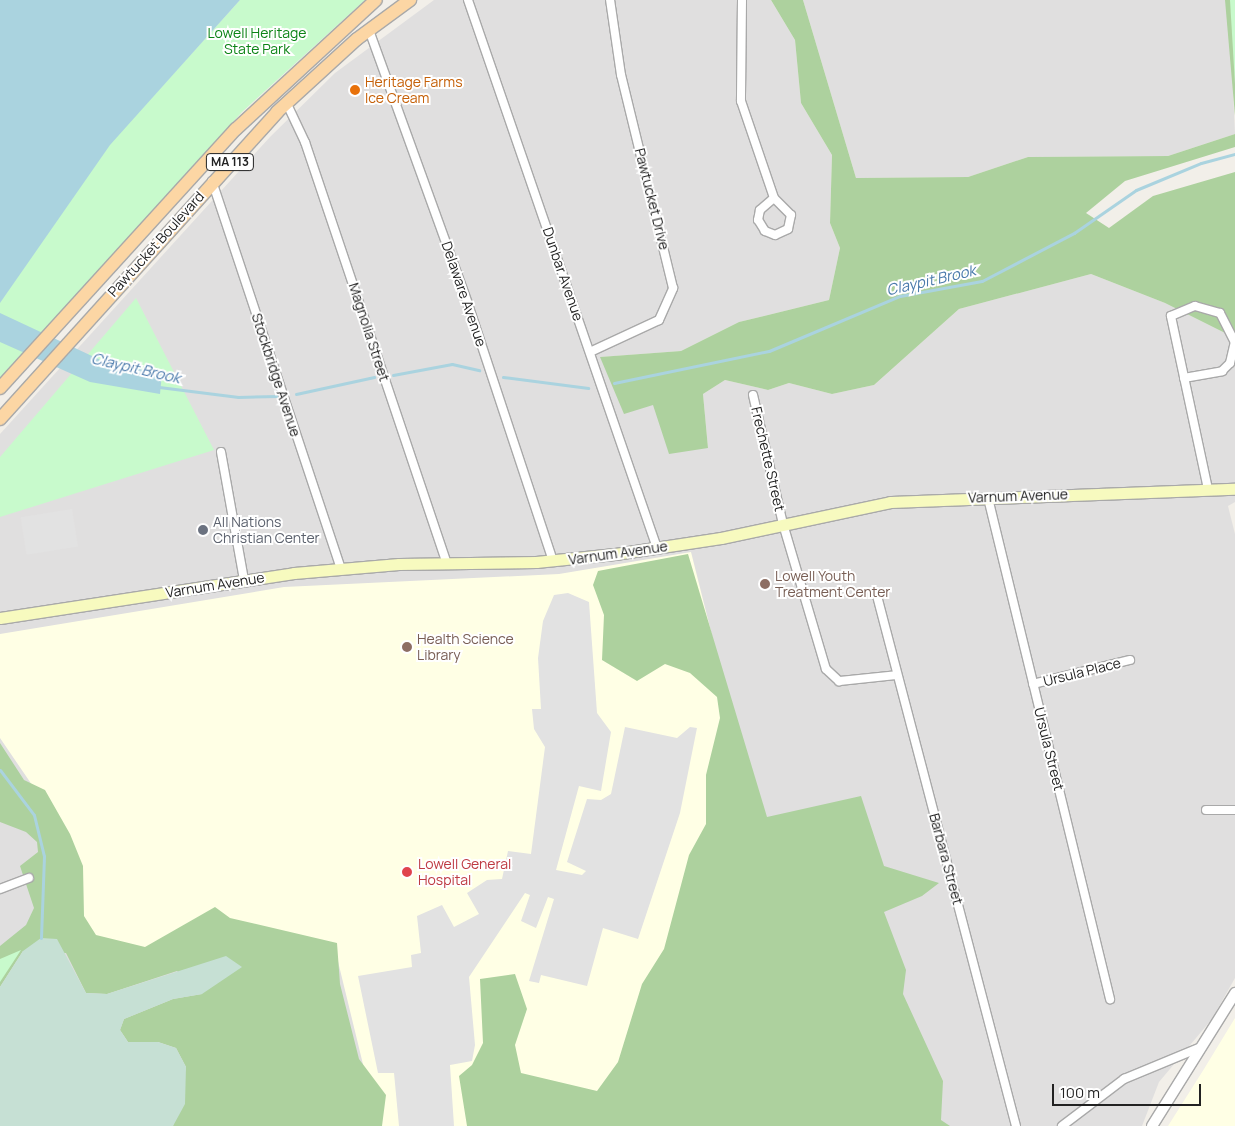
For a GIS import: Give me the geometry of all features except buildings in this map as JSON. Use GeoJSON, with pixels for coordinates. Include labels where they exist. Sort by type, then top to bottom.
{"type":"FeatureCollection","features":[{"type":"Feature","properties":{"kind":"main road","name":"Pawtucket Boulevard"},"geometry":{"type":"LineString","coordinates":[[0,388],[236,129],[376,0]]}},
{"type":"Feature","properties":{"kind":"main road","name":"Pawtucket Boulevard"},"geometry":{"type":"LineString","coordinates":[[0,419],[212,181],[287,104],[368,30],[410,0]]}},
{"type":"Feature","properties":{"kind":"main road","name":"Varnum Avenue"},"geometry":{"type":"LineString","coordinates":[[0,618],[244,580],[341,568],[446,562],[553,561],[657,548],[783,524],[867,504],[1235,489]]}},
{"type":"Feature","properties":{"kind":"street","name":"Dunbar Avenue"},"geometry":{"type":"LineString","coordinates":[[468,0],[657,548]]}},
{"type":"Feature","properties":{"kind":"street","name":"Pawtucket Drive"},"geometry":{"type":"LineString","coordinates":[[590,352],[659,320],[673,288],[627,103],[610,0]]}},
{"type":"Feature","properties":{"kind":"street"},"geometry":{"type":"LineString","coordinates":[[742,0],[740,94],[774,198],[788,208],[791,218],[785,231],[774,235],[765,231],[758,220],[762,207],[774,198]]}},
{"type":"Feature","properties":{"kind":"street","name":"Delaware Avenue"},"geometry":{"type":"LineString","coordinates":[[368,30],[468,304],[553,561]]}},
{"type":"Feature","properties":{"kind":"street","name":"Magnolia Street"},"geometry":{"type":"LineString","coordinates":[[287,104],[305,142],[446,562]]}},
{"type":"Feature","properties":{"kind":"street","name":"Stockbridge Avenue"},"geometry":{"type":"LineString","coordinates":[[212,181],[341,568]]}},
{"type":"Feature","properties":{"kind":"street"},"geometry":{"type":"LineString","coordinates":[[1184,378],[1222,370],[1230,363],[1235,342],[1220,313],[1195,306],[1171,316],[1184,378],[1208,489]]}},
{"type":"Feature","properties":{"kind":"street","name":"Frechette Street"},"geometry":{"type":"LineString","coordinates":[[753,395],[783,524],[826,669],[839,681],[897,675]]}},
{"type":"Feature","properties":{"kind":"street"},"geometry":{"type":"LineString","coordinates":[[221,452],[244,580]]}},
{"type":"Feature","properties":{"kind":"street","name":"Ursula Street"},"geometry":{"type":"LineString","coordinates":[[988,498],[1110,1000]]}},
{"type":"Feature","properties":{"kind":"street","name":"Barbara Street"},"geometry":{"type":"LineString","coordinates":[[876,592],[1016,1126]]}},
{"type":"Feature","properties":{"kind":"street","name":"Ursula Place"},"geometry":{"type":"LineString","coordinates":[[1033,684],[1130,660]]}},
{"type":"Feature","properties":{"kind":"street"},"geometry":{"type":"LineString","coordinates":[[1206,810],[1235,810]]}},
{"type":"Feature","properties":{"kind":"street"},"geometry":{"type":"LineString","coordinates":[[0,889],[29,878]]}},
{"type":"Feature","properties":{"kind":"street"},"geometry":{"type":"LineString","coordinates":[[1152,1126],[1235,993]]}},
{"type":"Feature","properties":{"kind":"street"},"geometry":{"type":"LineString","coordinates":[[1062,1126],[1124,1079],[1199,1048]]}},
{"type":"Feature","properties":{"kind":"shaded area"},"geometry":{"type":"Polygon","coordinates":[[[434,0],[771,0],[795,40],[801,103],[832,155],[830,223],[840,248],[829,300],[739,322],[681,351],[601,357],[708,448],[703,394],[725,380],[768,390],[789,383],[832,394],[874,385],[959,309],[1091,274],[1165,303],[1235,338],[1235,502],[1228,506],[1235,534],[1235,978],[1212,1019],[1159,1082],[1142,1126],[0,1126],[0,434],[270,137],[335,73],[434,0]]]}},
{"type":"Feature","properties":{"kind":"shaded area"},"geometry":{"type":"Polygon","coordinates":[[[803,0],[1229,0],[1235,134],[1168,156],[1028,157],[968,177],[856,178],[803,0]]]}},
{"type":"Feature","properties":{"kind":"shaded area"},"geometry":{"type":"Polygon","coordinates":[[[72,509],[78,547],[27,555],[21,517],[72,509]]]}},
{"type":"Feature","properties":{"kind":"shaded area","name":"Lowell General Hospital"},"geometry":{"type":"Polygon","coordinates":[[[691,552],[758,818],[730,1126],[378,1126],[334,945],[118,967],[74,927],[43,801],[0,738],[0,634],[284,587],[559,574],[691,552]]]}},
{"type":"Feature","properties":{"kind":"shaded area"},"geometry":{"type":"Polygon","coordinates":[[[568,593],[589,602],[597,713],[611,732],[601,791],[579,786],[556,870],[582,875],[586,871],[567,862],[587,799],[601,800],[611,794],[625,727],[677,738],[690,727],[697,728],[680,813],[638,939],[603,928],[587,986],[541,975],[539,983],[529,981],[554,899],[548,897],[536,928],[521,921],[530,895],[525,893],[469,977],[475,1045],[472,1061],[450,1065],[454,1126],[399,1126],[394,1073],[378,1073],[358,976],[412,967],[411,955],[421,953],[417,916],[442,905],[454,927],[479,914],[467,893],[487,880],[502,879],[508,851],[531,854],[545,747],[534,729],[532,709],[541,709],[538,658],[543,621],[554,595],[568,593]]]}},
{"type":"Feature","properties":{"kind":"shaded area"},"geometry":{"type":"Polygon","coordinates":[[[41,938],[57,939],[86,993],[107,994],[226,956],[242,967],[202,994],[173,999],[124,1019],[120,1030],[128,1042],[158,1042],[176,1048],[186,1067],[185,1104],[173,1126],[0,1126],[0,987],[23,951],[41,938]]]}},
{"type":"Feature","properties":{"kind":"shaded area"},"geometry":{"type":"Polygon","coordinates":[[[1235,1018],[1235,1126],[1168,1126],[1204,1069],[1235,1018]]]}},
{"type":"Feature","properties":{"kind":"green space","name":"Lowell Heritage State Park"},"geometry":{"type":"Polygon","coordinates":[[[240,0],[365,0],[242,112],[0,379],[0,302],[110,144],[240,0]]]}},
{"type":"Feature","properties":{"kind":"green space"},"geometry":{"type":"Polygon","coordinates":[[[771,0],[803,0],[856,178],[968,177],[1028,157],[1168,156],[1235,134],[1235,147],[1125,181],[1086,213],[1109,228],[1153,196],[1235,172],[1235,338],[1165,303],[1091,274],[959,309],[874,385],[832,394],[789,383],[768,390],[725,380],[703,394],[708,448],[669,454],[653,405],[624,414],[600,357],[681,351],[739,322],[829,300],[840,248],[830,223],[832,155],[801,103],[795,40],[771,0]]]}},
{"type":"Feature","properties":{"kind":"green space"},"geometry":{"type":"Polygon","coordinates":[[[1225,0],[1235,0],[1235,116],[1225,0]]]}},
{"type":"Feature","properties":{"kind":"green space"},"geometry":{"type":"Polygon","coordinates":[[[1230,0],[1235,0],[1235,84],[1230,0]]]}},
{"type":"Feature","properties":{"kind":"green space"},"geometry":{"type":"Polygon","coordinates":[[[136,298],[214,450],[0,517],[0,457],[136,298]]]}},
{"type":"Feature","properties":{"kind":"green space"},"geometry":{"type":"Polygon","coordinates":[[[688,554],[767,817],[861,796],[884,866],[939,883],[922,896],[884,912],[906,970],[903,994],[943,1081],[941,1120],[950,1126],[467,1126],[459,1076],[472,1065],[483,1043],[480,979],[515,974],[527,1009],[515,1045],[521,1073],[597,1091],[618,1062],[642,984],[664,949],[689,855],[706,824],[706,775],[720,718],[717,697],[690,673],[665,664],[637,681],[602,660],[604,615],[593,585],[598,571],[688,554]]]}},
{"type":"Feature","properties":{"kind":"green space"},"geometry":{"type":"Polygon","coordinates":[[[0,743],[24,780],[45,790],[70,834],[83,866],[84,916],[96,935],[145,947],[215,907],[230,918],[337,943],[340,984],[359,1059],[386,1095],[382,1126],[173,1126],[186,1067],[176,1048],[158,1042],[128,1042],[120,1030],[124,1019],[173,999],[202,994],[177,971],[107,994],[86,993],[66,953],[23,951],[0,987],[0,946],[26,925],[34,908],[20,866],[38,852],[37,842],[26,832],[0,822],[0,743]]]}},
{"type":"Feature","properties":{"kind":"green space"},"geometry":{"type":"Polygon","coordinates":[[[21,950],[0,982],[0,959],[21,950]]]}},
{"type":"Feature","properties":{"kind":"water"},"geometry":{"type":"Polygon","coordinates":[[[0,0],[240,0],[110,145],[0,303],[0,0]]]}},
{"type":"Feature","properties":{"kind":"water"},"geometry":{"type":"Polygon","coordinates":[[[0,313],[107,363],[162,373],[160,394],[90,382],[0,342],[0,313]]]}},
{"type":"Feature","properties":{"kind":"waterway","name":"Claypit Brook"},"geometry":{"type":"LineString","coordinates":[[614,383],[769,351],[900,296],[982,281],[1074,233],[1136,190],[1201,163],[1235,154]]}},
{"type":"Feature","properties":{"kind":"waterway","name":"Claypit Brook"},"geometry":{"type":"LineString","coordinates":[[393,375],[452,364],[479,370]]}},
{"type":"Feature","properties":{"kind":"waterway","name":"Claypit Brook"},"geometry":{"type":"LineString","coordinates":[[296,394],[374,377]]}},
{"type":"Feature","properties":{"kind":"waterway","name":"Claypit Brook"},"geometry":{"type":"LineString","coordinates":[[503,377],[588,388]]}},
{"type":"Feature","properties":{"kind":"waterway","name":"Claypit Brook"},"geometry":{"type":"LineString","coordinates":[[159,387],[238,397],[278,396]]}},
{"type":"Feature","properties":{"kind":"waterway"},"geometry":{"type":"LineString","coordinates":[[0,770],[34,815],[44,856],[41,938]]}},
{"type":"Feature","properties":{"kind":"place","name":"Heritage Farms Ice Cream"},"geometry":{"type":"Point","coordinates":[355,90]}},
{"type":"Feature","properties":{"kind":"place","name":"All Nations Christian Center"},"geometry":{"type":"Point","coordinates":[203,530]}},
{"type":"Feature","properties":{"kind":"place","name":"Lowell Youth Treatment Center"},"geometry":{"type":"Point","coordinates":[765,584]}},
{"type":"Feature","properties":{"kind":"place","name":"Health Science Library"},"geometry":{"type":"Point","coordinates":[407,647]}},
{"type":"Feature","properties":{"kind":"place","name":"Lowell General Hospital"},"geometry":{"type":"Point","coordinates":[407,872]}}]}
